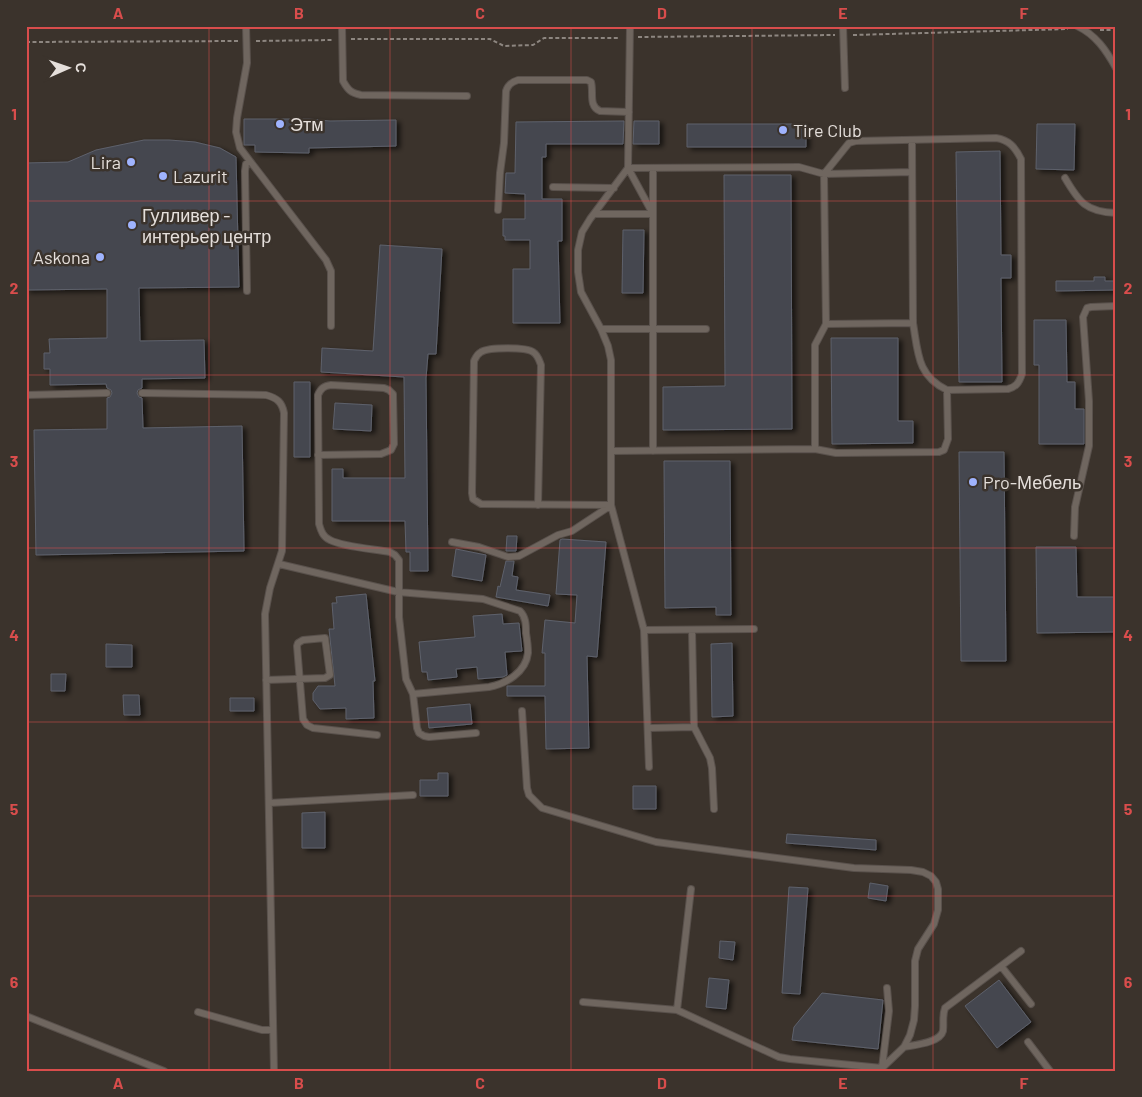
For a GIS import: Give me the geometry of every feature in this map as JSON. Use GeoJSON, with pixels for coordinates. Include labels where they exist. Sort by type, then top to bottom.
{"type":"FeatureCollection","features":[{"type":"Feature","properties":{"kind":"lane"},"geometry":{"type":"LineString","coordinates":[[246,26],[247,63],[236,118],[236,132],[240,148],[326,260],[331,271],[331,326]]}},
{"type":"Feature","properties":{"kind":"lane"},"geometry":{"type":"LineString","coordinates":[[342,26],[343,81],[347,89],[352,93],[361,95],[467,96]]}},
{"type":"Feature","properties":{"kind":"lane"},"geometry":{"type":"LineString","coordinates":[[630,26],[628,168],[654,214]]}},
{"type":"Feature","properties":{"kind":"lane"},"geometry":{"type":"LineString","coordinates":[[843,26],[845,88]]}},
{"type":"Feature","properties":{"kind":"lane"},"geometry":{"type":"LineString","coordinates":[[1077,26],[1100,42],[1115,64]]}},
{"type":"Feature","properties":{"kind":"lane"},"geometry":{"type":"LineString","coordinates":[[498,210],[504,144],[506,91],[508,85],[512,82],[518,80],[587,80],[591,82],[593,106],[595,109],[629,112]]}},
{"type":"Feature","properties":{"kind":"lane"},"geometry":{"type":"LineString","coordinates":[[815,449],[815,345],[826,324],[824,174],[849,144],[856,141],[996,138],[1004,140],[1017,150],[1022,167],[1022,374],[1015,387],[1008,389],[947,390],[936,385],[925,373],[920,362],[913,323],[912,140]]}},
{"type":"Feature","properties":{"kind":"lane"},"geometry":{"type":"LineString","coordinates":[[247,291],[245,170],[246,164],[250,161]]}},
{"type":"Feature","properties":{"kind":"lane"},"geometry":{"type":"LineString","coordinates":[[628,168],[799,167],[824,174],[912,172]]}},
{"type":"Feature","properties":{"kind":"lane"},"geometry":{"type":"LineString","coordinates":[[628,168],[582,232],[579,242],[578,272],[582,292],[601,328],[611,360],[611,505],[644,630],[649,767]]}},
{"type":"Feature","properties":{"kind":"lane"},"geometry":{"type":"LineString","coordinates":[[653,168],[653,450]]}},
{"type":"Feature","properties":{"kind":"lane"},"geometry":{"type":"LineString","coordinates":[[1065,178],[1077,198],[1085,206],[1095,211],[1116,213]]}},
{"type":"Feature","properties":{"kind":"lane"},"geometry":{"type":"LineString","coordinates":[[553,187],[614,188]]}},
{"type":"Feature","properties":{"kind":"lane"},"geometry":{"type":"LineString","coordinates":[[594,214],[654,214]]}},
{"type":"Feature","properties":{"kind":"lane"},"geometry":{"type":"LineString","coordinates":[[1074,536],[1075,506],[1089,446],[1089,401],[1083,317],[1087,308],[1116,306]]}},
{"type":"Feature","properties":{"kind":"lane"},"geometry":{"type":"LineString","coordinates":[[826,324],[913,323]]}},
{"type":"Feature","properties":{"kind":"lane"},"geometry":{"type":"LineString","coordinates":[[601,328],[706,329]]}},
{"type":"Feature","properties":{"kind":"lane"},"geometry":{"type":"LineString","coordinates":[[538,505],[541,365],[534,352],[528,349],[489,349],[481,351],[476,355],[474,361],[473,499],[482,504],[538,505],[611,505]]}},
{"type":"Feature","properties":{"kind":"lane"},"geometry":{"type":"LineString","coordinates":[[318,455],[381,454],[391,450],[394,444],[393,394],[384,388],[331,385],[321,389],[318,395],[318,455],[319,524],[328,540],[390,552],[396,555],[400,567],[399,617],[406,679],[413,694],[419,733],[424,736],[476,734]]}},
{"type":"Feature","properties":{"kind":"lane"},"geometry":{"type":"LineString","coordinates":[[611,451],[815,449],[836,453],[939,452],[944,450],[948,439],[947,390]]}},
{"type":"Feature","properties":{"kind":"lane"},"geometry":{"type":"LineString","coordinates":[[26,395],[107,393]]}},
{"type":"Feature","properties":{"kind":"lane"},"geometry":{"type":"LineString","coordinates":[[142,393],[266,395],[279,400],[284,413],[283,537],[279,564],[270,588],[265,614],[274,1071]]}},
{"type":"Feature","properties":{"kind":"lane"},"geometry":{"type":"LineString","coordinates":[[452,542],[479,547],[508,557],[519,556],[572,531],[611,505]]}},
{"type":"Feature","properties":{"kind":"lane"},"geometry":{"type":"LineString","coordinates":[[279,564],[398,592],[483,599],[520,610],[526,620],[528,653],[526,661],[520,670],[509,680],[500,685],[489,687],[413,694]]}},
{"type":"Feature","properties":{"kind":"lane"},"geometry":{"type":"LineString","coordinates":[[644,630],[754,629]]}},
{"type":"Feature","properties":{"kind":"lane"},"geometry":{"type":"LineString","coordinates":[[692,630],[694,727],[710,758],[714,809]]}},
{"type":"Feature","properties":{"kind":"lane"},"geometry":{"type":"LineString","coordinates":[[266,680],[300,679],[325,678],[330,675],[325,638],[303,640],[298,643],[300,679],[301,712],[302,719],[313,728],[377,735]]}},
{"type":"Feature","properties":{"kind":"lane"},"geometry":{"type":"LineString","coordinates":[[522,711],[527,788],[529,795],[542,808],[656,842],[854,868],[910,870],[923,872],[931,876],[936,882],[938,890],[938,910],[934,924],[918,949],[914,961],[914,1020],[904,1047],[882,1069]]}},
{"type":"Feature","properties":{"kind":"lane"},"geometry":{"type":"LineString","coordinates":[[648,728],[694,727]]}},
{"type":"Feature","properties":{"kind":"lane"},"geometry":{"type":"LineString","coordinates":[[269,803],[413,795]]}},
{"type":"Feature","properties":{"kind":"lane"},"geometry":{"type":"LineString","coordinates":[[677,1010],[691,889]]}},
{"type":"Feature","properties":{"kind":"lane"},"geometry":{"type":"LineString","coordinates":[[904,1047],[936,1040],[943,1032],[943,1013],[945,1008],[1021,951]]}},
{"type":"Feature","properties":{"kind":"lane"},"geometry":{"type":"LineString","coordinates":[[1001,966],[1031,1004]]}},
{"type":"Feature","properties":{"kind":"lane"},"geometry":{"type":"LineString","coordinates":[[882,1069],[889,1011],[887,988]]}},
{"type":"Feature","properties":{"kind":"lane"},"geometry":{"type":"LineString","coordinates":[[583,1002],[677,1010],[779,1057],[882,1069]]}},
{"type":"Feature","properties":{"kind":"lane"},"geometry":{"type":"LineString","coordinates":[[198,1012],[262,1030],[273,1030]]}},
{"type":"Feature","properties":{"kind":"lane"},"geometry":{"type":"LineString","coordinates":[[26,1016],[164,1071]]}},
{"type":"Feature","properties":{"kind":"lane"},"geometry":{"type":"LineString","coordinates":[[1028,1042],[1050,1071]]}},
{"type":"Feature","properties":{"kind":"path"},"geometry":{"type":"LineString","coordinates":[[26,42],[490,39],[504,46],[533,45],[544,38],[1116,30]]}},
{"type":"Feature","properties":{"kind":"building"},"geometry":{"type":"Polygon","coordinates":[[[244,119],[396,120],[396,146],[309,148],[309,153],[255,152],[255,145],[244,145],[244,119]]]}},
{"type":"Feature","properties":{"kind":"building"},"geometry":{"type":"Polygon","coordinates":[[[624,121],[623,144],[546,144],[546,157],[542,157],[542,199],[562,199],[562,241],[558,241],[560,323],[513,323],[513,269],[530,269],[530,240],[505,240],[505,236],[503,236],[503,219],[525,219],[525,194],[505,193],[506,173],[515,173],[516,122],[624,121]]]}},
{"type":"Feature","properties":{"kind":"building"},"geometry":{"type":"Polygon","coordinates":[[[634,121],[659,121],[659,144],[633,144],[634,121]]]}},
{"type":"Feature","properties":{"kind":"building"},"geometry":{"type":"Polygon","coordinates":[[[687,124],[806,124],[806,147],[687,147],[687,124]]]}},
{"type":"Feature","properties":{"kind":"building"},"geometry":{"type":"Polygon","coordinates":[[[1037,124],[1075,124],[1074,170],[1036,169],[1037,124]]]}},
{"type":"Feature","properties":{"kind":"building"},"geometry":{"type":"Polygon","coordinates":[[[144,140],[195,142],[220,148],[236,157],[239,287],[139,288],[140,341],[204,340],[205,378],[142,379],[142,388],[137,393],[142,398],[143,428],[242,426],[244,551],[36,555],[34,430],[107,429],[107,398],[112,393],[106,384],[50,385],[50,369],[44,369],[44,353],[50,353],[49,339],[107,338],[107,289],[26,290],[26,163],[68,162],[96,150],[144,140]]]}},
{"type":"Feature","properties":{"kind":"building"},"geometry":{"type":"Polygon","coordinates":[[[1000,151],[1001,255],[1011,255],[1011,278],[1001,278],[1002,382],[959,382],[956,152],[1000,151]]]}},
{"type":"Feature","properties":{"kind":"building"},"geometry":{"type":"Polygon","coordinates":[[[724,175],[791,175],[792,429],[663,430],[663,387],[725,386],[724,175]]]}},
{"type":"Feature","properties":{"kind":"building"},"geometry":{"type":"Polygon","coordinates":[[[623,230],[644,230],[643,293],[622,293],[623,230]]]}},
{"type":"Feature","properties":{"kind":"building"},"geometry":{"type":"Polygon","coordinates":[[[380,245],[442,249],[436,354],[428,354],[426,378],[428,571],[410,571],[410,552],[406,552],[405,521],[332,521],[332,469],[343,469],[343,478],[405,478],[404,377],[321,372],[322,348],[373,351],[380,245]]]}},
{"type":"Feature","properties":{"kind":"building"},"geometry":{"type":"Polygon","coordinates":[[[1094,277],[1105,277],[1105,281],[1116,281],[1116,290],[1056,291],[1056,281],[1094,281],[1094,277]]]}},
{"type":"Feature","properties":{"kind":"building"},"geometry":{"type":"Polygon","coordinates":[[[1034,320],[1066,320],[1067,382],[1075,382],[1075,409],[1084,409],[1084,444],[1039,444],[1039,365],[1034,365],[1034,320]]]}},
{"type":"Feature","properties":{"kind":"building"},"geometry":{"type":"Polygon","coordinates":[[[831,338],[898,338],[898,421],[913,421],[913,443],[832,444],[831,338]]]}},
{"type":"Feature","properties":{"kind":"building"},"geometry":{"type":"Polygon","coordinates":[[[294,382],[310,382],[310,457],[294,457],[294,382]]]}},
{"type":"Feature","properties":{"kind":"building"},"geometry":{"type":"Polygon","coordinates":[[[335,403],[372,405],[371,431],[333,429],[335,403]]]}},
{"type":"Feature","properties":{"kind":"building"},"geometry":{"type":"Polygon","coordinates":[[[959,452],[1004,452],[1006,661],[961,661],[959,452]]]}},
{"type":"Feature","properties":{"kind":"building"},"geometry":{"type":"Polygon","coordinates":[[[664,461],[730,461],[731,615],[716,615],[716,607],[665,608],[664,461]]]}},
{"type":"Feature","properties":{"kind":"building"},"geometry":{"type":"Polygon","coordinates":[[[507,536],[517,536],[516,551],[506,551],[507,536]]]}},
{"type":"Feature","properties":{"kind":"building"},"geometry":{"type":"Polygon","coordinates":[[[560,540],[606,542],[597,657],[587,656],[589,748],[546,749],[545,696],[507,696],[507,686],[545,686],[545,653],[542,653],[545,620],[575,623],[577,595],[556,594],[560,540]]]}},
{"type":"Feature","properties":{"kind":"building"},"geometry":{"type":"Polygon","coordinates":[[[1036,547],[1076,547],[1077,597],[1116,597],[1116,632],[1037,633],[1036,547]]]}},
{"type":"Feature","properties":{"kind":"building"},"geometry":{"type":"Polygon","coordinates":[[[456,549],[486,555],[482,581],[452,576],[456,549]]]}},
{"type":"Feature","properties":{"kind":"building"},"geometry":{"type":"Polygon","coordinates":[[[506,561],[514,561],[512,576],[518,577],[516,590],[550,595],[548,606],[496,597],[506,561]]]}},
{"type":"Feature","properties":{"kind":"building"},"geometry":{"type":"Polygon","coordinates":[[[366,594],[375,681],[373,681],[374,718],[346,719],[346,708],[320,709],[313,700],[313,693],[318,686],[335,686],[329,629],[334,629],[332,603],[337,603],[336,597],[366,594]]]}},
{"type":"Feature","properties":{"kind":"building"},"geometry":{"type":"Polygon","coordinates":[[[502,614],[503,624],[519,623],[522,651],[505,652],[507,675],[478,679],[477,667],[456,669],[457,677],[428,680],[427,672],[422,672],[419,642],[475,637],[473,616],[502,614]]]}},
{"type":"Feature","properties":{"kind":"building"},"geometry":{"type":"Polygon","coordinates":[[[732,643],[733,716],[712,717],[711,644],[732,643]]]}},
{"type":"Feature","properties":{"kind":"building"},"geometry":{"type":"Polygon","coordinates":[[[106,644],[132,645],[132,667],[106,667],[106,644]]]}},
{"type":"Feature","properties":{"kind":"building"},"geometry":{"type":"Polygon","coordinates":[[[51,674],[66,674],[65,691],[51,691],[51,674]]]}},
{"type":"Feature","properties":{"kind":"building"},"geometry":{"type":"Polygon","coordinates":[[[123,695],[139,695],[140,715],[124,715],[123,695]]]}},
{"type":"Feature","properties":{"kind":"building"},"geometry":{"type":"Polygon","coordinates":[[[230,698],[254,698],[254,711],[230,711],[230,698]]]}},
{"type":"Feature","properties":{"kind":"building"},"geometry":{"type":"Polygon","coordinates":[[[470,704],[472,724],[429,728],[427,708],[470,704]]]}},
{"type":"Feature","properties":{"kind":"building"},"geometry":{"type":"Polygon","coordinates":[[[438,773],[448,773],[448,796],[420,796],[420,780],[438,780],[438,773]]]}},
{"type":"Feature","properties":{"kind":"building"},"geometry":{"type":"Polygon","coordinates":[[[633,786],[656,786],[656,809],[633,809],[633,786]]]}},
{"type":"Feature","properties":{"kind":"building"},"geometry":{"type":"Polygon","coordinates":[[[325,812],[325,848],[302,848],[302,813],[325,812]]]}},
{"type":"Feature","properties":{"kind":"building"},"geometry":{"type":"Polygon","coordinates":[[[787,834],[876,840],[876,850],[786,843],[787,834]]]}},
{"type":"Feature","properties":{"kind":"building"},"geometry":{"type":"Polygon","coordinates":[[[870,883],[888,886],[886,901],[868,898],[870,883]]]}},
{"type":"Feature","properties":{"kind":"building"},"geometry":{"type":"Polygon","coordinates":[[[789,887],[808,888],[800,994],[782,993],[789,887]]]}},
{"type":"Feature","properties":{"kind":"building"},"geometry":{"type":"Polygon","coordinates":[[[720,941],[735,942],[733,960],[719,958],[720,941]]]}},
{"type":"Feature","properties":{"kind":"building"},"geometry":{"type":"Polygon","coordinates":[[[709,978],[729,980],[726,1009],[706,1007],[709,978]]]}},
{"type":"Feature","properties":{"kind":"building"},"geometry":{"type":"Polygon","coordinates":[[[999,980],[1031,1022],[997,1048],[965,1006],[999,980]]]}},
{"type":"Feature","properties":{"kind":"building"},"geometry":{"type":"Polygon","coordinates":[[[822,993],[883,1000],[878,1049],[792,1040],[794,1027],[822,993]]]}},
{"type":"Feature","properties":{"kind":"place","name":"Этм"},"geometry":{"type":"Point","coordinates":[280,124]}},
{"type":"Feature","properties":{"kind":"place","name":"Tire Club"},"geometry":{"type":"Point","coordinates":[783,130]}},
{"type":"Feature","properties":{"kind":"place","name":"Lira"},"geometry":{"type":"Point","coordinates":[131,162]}},
{"type":"Feature","properties":{"kind":"place","name":"Lazurit"},"geometry":{"type":"Point","coordinates":[163,176]}},
{"type":"Feature","properties":{"kind":"place","name":"Гулливер - интерьер центр"},"geometry":{"type":"Point","coordinates":[132,225]}},
{"type":"Feature","properties":{"kind":"place","name":"Askona"},"geometry":{"type":"Point","coordinates":[100,257]}},
{"type":"Feature","properties":{"kind":"place","name":"Pro-Мебель"},"geometry":{"type":"Point","coordinates":[973,482]}}]}
